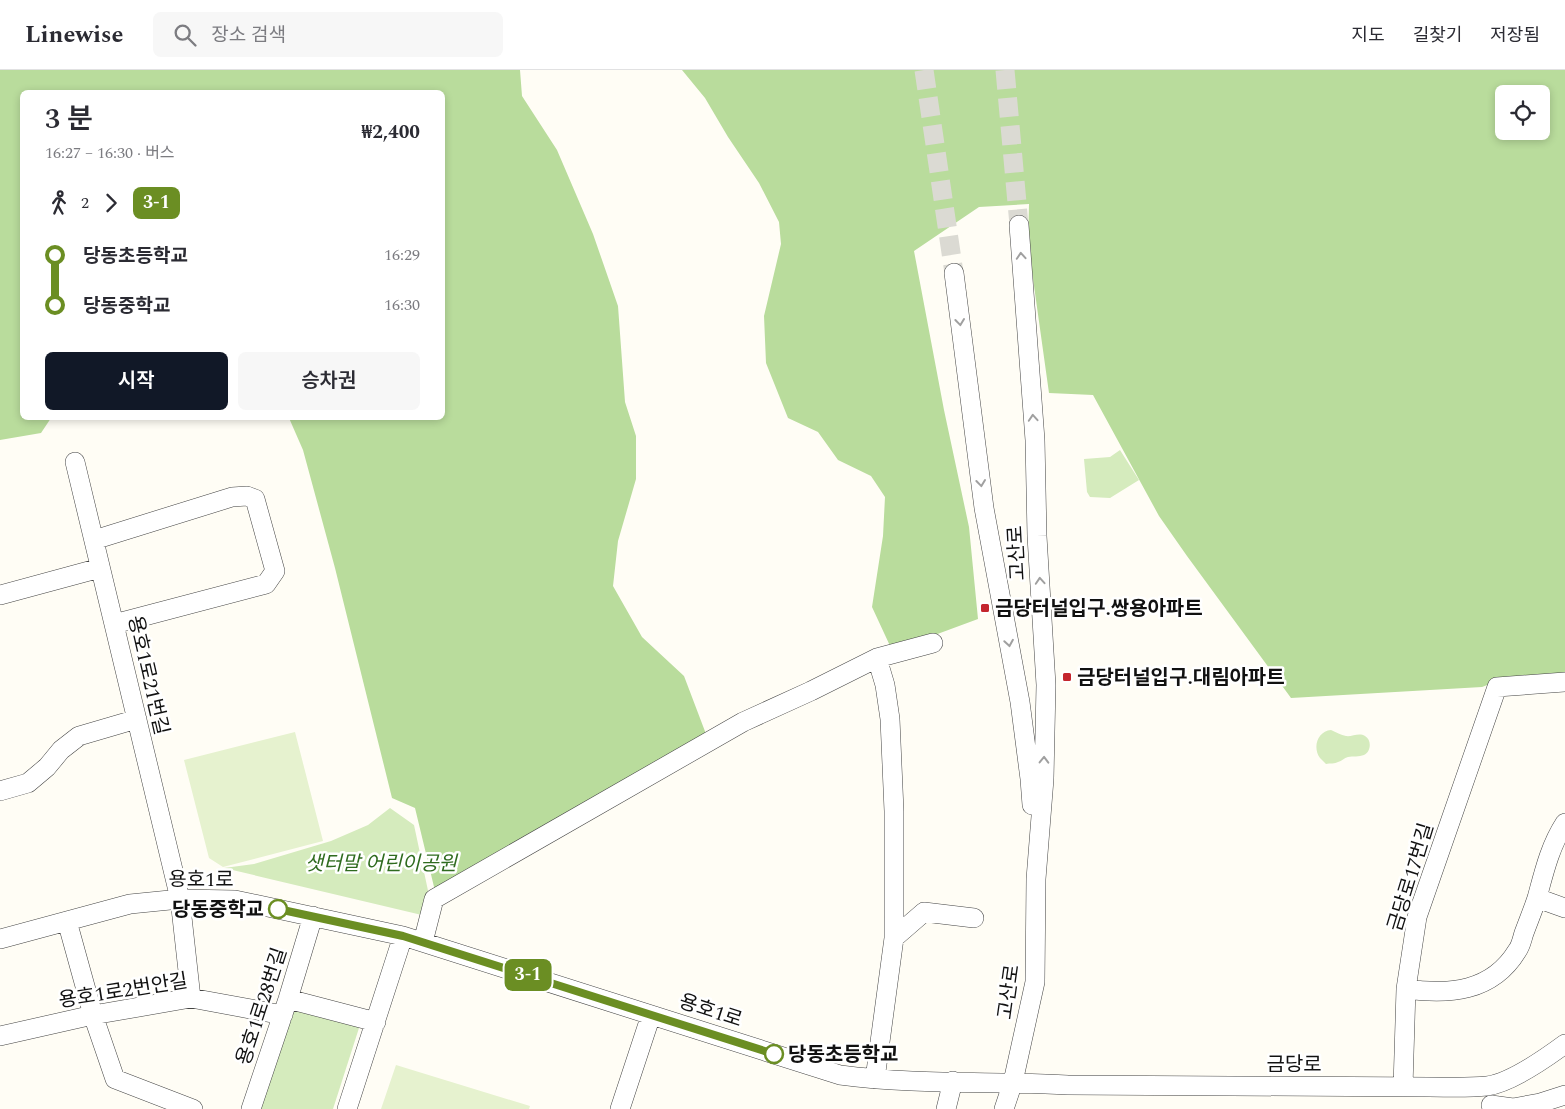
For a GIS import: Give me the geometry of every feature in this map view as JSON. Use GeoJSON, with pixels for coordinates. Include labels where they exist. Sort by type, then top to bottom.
{"type":"FeatureCollection","features":[{"type":"Feature","properties":{"kind":"street","name":"고산로"},"geometry":{"type":"LineString","coordinates":[[1019,225],[1035,440],[1037,536],[1046,685],[1044,779],[1036,879]]}},
{"type":"Feature","properties":{"kind":"street","name":"고산로"},"geometry":{"type":"LineString","coordinates":[[954,273],[984,508],[1024,731],[1030,779],[1036,879],[1035,982],[1013,1082],[1004,1109]]}},
{"type":"Feature","properties":{"kind":"street","name":"용호1로21번길"},"geometry":{"type":"LineString","coordinates":[[75,462],[180,898],[191,998]]}},
{"type":"Feature","properties":{"kind":"street"},"geometry":{"type":"LineString","coordinates":[[94,540],[232,497],[247,496],[255,499],[275,571],[266,584],[114,624]]}},
{"type":"Feature","properties":{"kind":"street"},"geometry":{"type":"LineString","coordinates":[[0,595],[100,568]]}},
{"type":"Feature","properties":{"kind":"street"},"geometry":{"type":"LineString","coordinates":[[422,942],[434,899],[743,722],[878,658],[934,643]]}},
{"type":"Feature","properties":{"kind":"street"},"geometry":{"type":"LineString","coordinates":[[876,1080],[894,938],[894,811],[890,720],[885,684],[878,658]]}},
{"type":"Feature","properties":{"kind":"street","name":"금당로17번길"},"geometry":{"type":"LineString","coordinates":[[1402,1087],[1406,989],[1417,917],[1497,687],[1565,682]]}},
{"type":"Feature","properties":{"kind":"street"},"geometry":{"type":"LineString","coordinates":[[0,790],[28,783],[47,768],[61,750],[79,736],[137,719]]}},
{"type":"Feature","properties":{"kind":"street"},"geometry":{"type":"LineString","coordinates":[[1406,989],[1429,992],[1462,990],[1496,976],[1518,951],[1544,869],[1558,834],[1565,823]]}},
{"type":"Feature","properties":{"kind":"street","name":"용호1로"},"geometry":{"type":"LineString","coordinates":[[0,939],[130,904],[180,898],[236,900],[403,936],[840,1075],[876,1080],[1013,1082]]}},
{"type":"Feature","properties":{"kind":"street"},"geometry":{"type":"LineString","coordinates":[[1536,898],[1565,908]]}},
{"type":"Feature","properties":{"kind":"street"},"geometry":{"type":"LineString","coordinates":[[894,938],[924,912],[974,918]]}},
{"type":"Feature","properties":{"kind":"street","name":"용호1로28번길"},"geometry":{"type":"LineString","coordinates":[[251,1109],[313,916]]}},
{"type":"Feature","properties":{"kind":"street"},"geometry":{"type":"LineString","coordinates":[[67,921],[93,1016],[115,1079],[192,1109]]}},
{"type":"Feature","properties":{"kind":"street"},"geometry":{"type":"LineString","coordinates":[[346,1109],[403,936]]}},
{"type":"Feature","properties":{"kind":"street","name":"용호1로2번안길"},"geometry":{"type":"LineString","coordinates":[[0,1036],[191,998],[285,1007],[376,1022]]}},
{"type":"Feature","properties":{"kind":"street"},"geometry":{"type":"LineString","coordinates":[[620,1109],[651,1015]]}},
{"type":"Feature","properties":{"kind":"street","name":"금당로"},"geometry":{"type":"LineString","coordinates":[[1013,1082],[1077,1085],[1489,1086],[1530,1068],[1565,1044]]}},
{"type":"Feature","properties":{"kind":"street"},"geometry":{"type":"LineString","coordinates":[[946,1109],[952,1081]]}},
{"type":"Feature","properties":{"kind":"street"},"geometry":{"type":"LineString","coordinates":[[1489,1086],[1491,1107],[1513,1108],[1540,1103],[1565,1095]]}},
{"type":"Feature","properties":{"kind":"green space"},"geometry":{"type":"Polygon","coordinates":[[[0,70],[520,70],[522,96],[557,150],[593,234],[618,306],[625,402],[636,436],[636,479],[618,541],[613,586],[642,637],[684,676],[706,734],[435,891],[415,808],[392,798],[335,568],[303,450],[290,420],[445,420],[445,90],[20,90],[20,420],[50,420],[41,433],[0,440],[0,70]]]}},
{"type":"Feature","properties":{"kind":"green space"},"geometry":{"type":"Polygon","coordinates":[[[682,70],[1565,70],[1565,675],[1506,678],[1482,687],[1291,698],[1159,516],[1093,395],[1049,393],[1028,243],[1029,204],[979,207],[914,251],[944,410],[969,527],[978,619],[932,636],[891,648],[872,607],[883,536],[885,497],[871,476],[838,460],[818,432],[788,418],[766,363],[764,316],[781,244],[779,222],[759,183],[705,98],[682,70]]]}},
{"type":"Feature","properties":{"kind":"green space"},"geometry":{"type":"Polygon","coordinates":[[[1120,450],[1139,480],[1110,498],[1090,497],[1087,492],[1084,459],[1110,457],[1120,450]]]}},
{"type":"Feature","properties":{"kind":"green space"},"geometry":{"type":"Polygon","coordinates":[[[1331,730],[1346,736],[1360,734],[1365,736],[1370,743],[1368,751],[1362,756],[1348,757],[1337,763],[1326,764],[1318,754],[1317,745],[1320,736],[1326,731],[1331,730]]]}},
{"type":"Feature","properties":{"kind":"green space"},"geometry":{"type":"Polygon","coordinates":[[[295,732],[323,841],[223,867],[209,858],[184,760],[295,732]]]}},
{"type":"Feature","properties":{"kind":"green space","name":"샛터말 어린이공원"},"geometry":{"type":"Polygon","coordinates":[[[390,808],[414,825],[430,900],[426,916],[224,868],[254,864],[331,841],[368,825],[390,808]]]}},
{"type":"Feature","properties":{"kind":"green space"},"geometry":{"type":"Polygon","coordinates":[[[293,1008],[356,1022],[359,1028],[333,1109],[260,1109],[293,1008]]]}},
{"type":"Feature","properties":{"kind":"green space"},"geometry":{"type":"Polygon","coordinates":[[[396,1065],[530,1106],[529,1109],[381,1109],[396,1065]]]}},
{"type":"Feature","properties":{"kind":"tunnel"},"geometry":{"type":"LineString","coordinates":[[924,70],[954,273]]}},
{"type":"Feature","properties":{"kind":"tunnel"},"geometry":{"type":"LineString","coordinates":[[1005,70],[1019,225]]}},
{"type":"Feature","properties":{"kind":"bus line","name":"3-1"},"geometry":{"type":"LineString","coordinates":[[278,909],[403,936],[774,1054]]}},
{"type":"Feature","properties":{"kind":"place","name":"금당터널입구.쌍용아파트"},"geometry":{"type":"Point","coordinates":[985,608]}},
{"type":"Feature","properties":{"kind":"place","name":"금당터널입구.대림아파트"},"geometry":{"type":"Point","coordinates":[1067,677]}},
{"type":"Feature","properties":{"kind":"place","name":"당동중학교"},"geometry":{"type":"Point","coordinates":[278,909]}},
{"type":"Feature","properties":{"kind":"place","name":"당동초등학교"},"geometry":{"type":"Point","coordinates":[774,1054]}}]}
